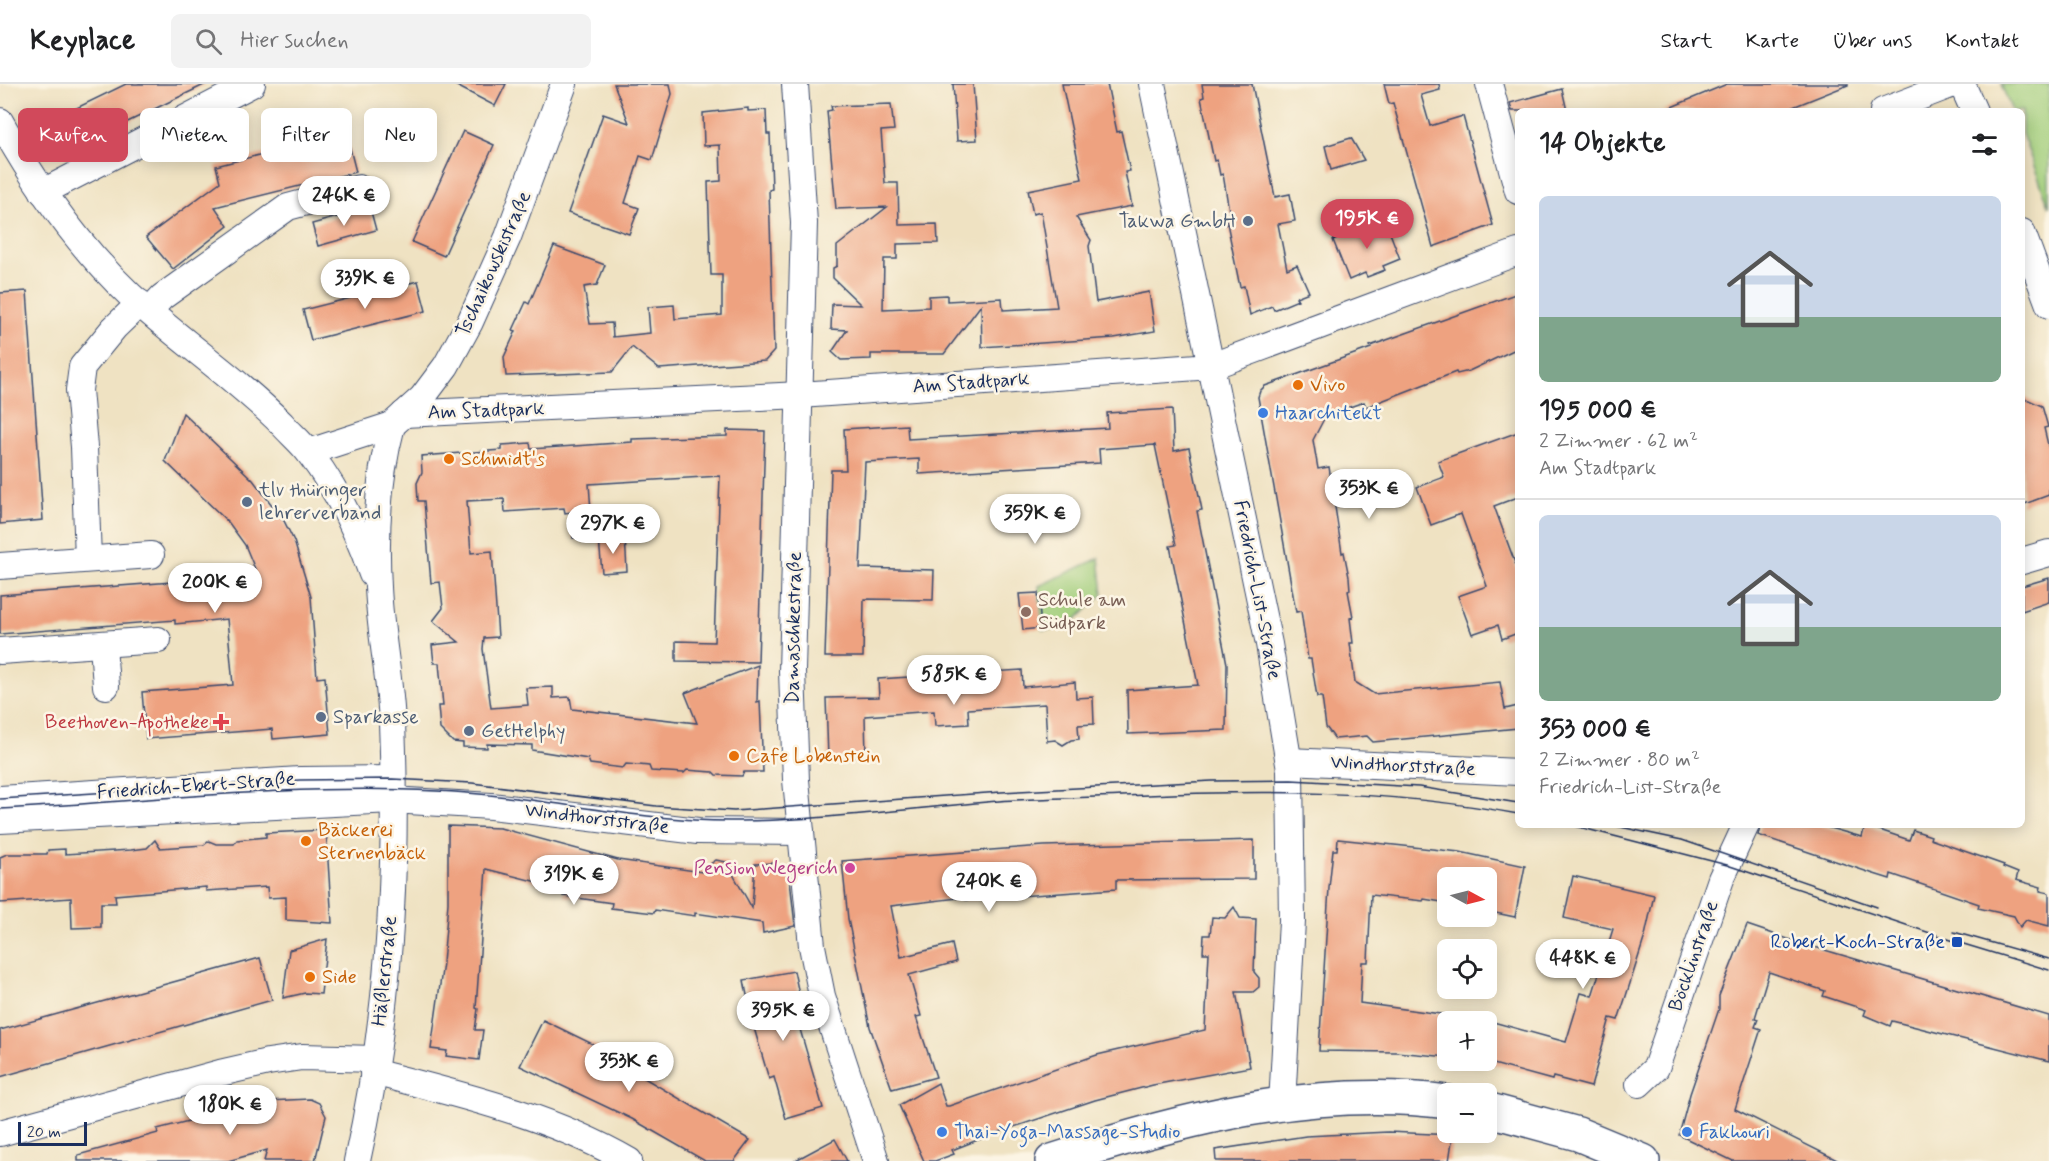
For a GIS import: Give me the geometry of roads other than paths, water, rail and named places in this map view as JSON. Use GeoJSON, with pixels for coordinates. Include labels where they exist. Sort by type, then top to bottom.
{"type":"FeatureCollection","features":[{"type":"Feature","properties":{"kind":"main road"},"geometry":{"type":"LineString","coordinates":[[1052,1161],[1135,1134],[1282,1104],[1362,1095],[1437,1101]]}},
{"type":"Feature","properties":{"kind":"main road"},"geometry":{"type":"LineString","coordinates":[[1497,1112],[1578,1134],[1643,1161]]}},
{"type":"Feature","properties":{"kind":"street"},"geometry":{"type":"LineString","coordinates":[[43,192],[252,84]]}},
{"type":"Feature","properties":{"kind":"street","name":"Tschaikowskistraße"},"geometry":{"type":"LineString","coordinates":[[309,452],[398,420],[422,398],[446,366],[470,322],[529,186],[564,84]]}},
{"type":"Feature","properties":{"kind":"street","name":"Damaschkestraße"},"geometry":{"type":"LineString","coordinates":[[795,84],[804,222],[792,671],[793,737],[812,946],[822,996],[876,1161]]}},
{"type":"Feature","properties":{"kind":"street","name":"Friedrich-List-Straße"},"geometry":{"type":"LineString","coordinates":[[1152,84],[1269,644],[1289,761],[1292,921],[1282,1104]]}},
{"type":"Feature","properties":{"kind":"street"},"geometry":{"type":"LineString","coordinates":[[1490,84],[1515,180]]}},
{"type":"Feature","properties":{"kind":"street"},"geometry":{"type":"LineString","coordinates":[[1891,108],[1953,84]]}},
{"type":"Feature","properties":{"kind":"street"},"geometry":{"type":"LineString","coordinates":[[1962,84],[1973,108]]}},
{"type":"Feature","properties":{"kind":"street"},"geometry":{"type":"LineString","coordinates":[[0,121],[43,192],[79,237],[144,307],[256,399],[309,452],[339,497],[359,537],[378,588]]}},
{"type":"Feature","properties":{"kind":"street"},"geometry":{"type":"LineString","coordinates":[[88,560],[84,447],[79,390],[82,367],[114,328],[162,297],[288,207],[359,189]]}},
{"type":"Feature","properties":{"kind":"street"},"geometry":{"type":"LineString","coordinates":[[2025,240],[2049,304]]}},
{"type":"Feature","properties":{"kind":"street","name":"Am Stadtpark"},"geometry":{"type":"LineString","coordinates":[[398,420],[1212,366],[1515,253]]}},
{"type":"Feature","properties":{"kind":"street"},"geometry":{"type":"LineString","coordinates":[[392,789],[388,665],[378,588],[381,475],[398,420]]}},
{"type":"Feature","properties":{"kind":"street"},"geometry":{"type":"LineString","coordinates":[[2025,560],[2049,553]]}},
{"type":"Feature","properties":{"kind":"street"},"geometry":{"type":"LineString","coordinates":[[0,566],[151,555]]}},
{"type":"Feature","properties":{"kind":"street"},"geometry":{"type":"LineString","coordinates":[[0,651],[158,640]]}},
{"type":"Feature","properties":{"kind":"street"},"geometry":{"type":"LineString","coordinates":[[103,645],[106,686]]}},
{"type":"Feature","properties":{"kind":"street","name":"Windthorststraße"},"geometry":{"type":"LineString","coordinates":[[1289,761],[1515,772]]}},
{"type":"Feature","properties":{"kind":"street","name":"Friedrich-Ebert-Straße"},"geometry":{"type":"LineString","coordinates":[[0,799],[300,780],[392,789]]}},
{"type":"Feature","properties":{"kind":"street","name":"Windthorststraße"},"geometry":{"type":"LineString","coordinates":[[392,789],[491,806],[698,831],[801,832]]}},
{"type":"Feature","properties":{"kind":"street","name":"Friedrich-Ebert-Straße"},"geometry":{"type":"LineString","coordinates":[[0,820],[392,789]]}},
{"type":"Feature","properties":{"kind":"street","name":"Häßlerstraße"},"geometry":{"type":"LineString","coordinates":[[357,1161],[374,1065],[390,928],[392,789]]}},
{"type":"Feature","properties":{"kind":"street","name":"Böcklinstraße"},"geometry":{"type":"LineString","coordinates":[[1639,1084],[1656,1068],[1721,879],[1745,828]]}},
{"type":"Feature","properties":{"kind":"street"},"geometry":{"type":"LineString","coordinates":[[0,1134],[220,1072],[268,1062],[311,1057],[374,1065],[505,1107],[570,1130],[629,1161]]}},
{"type":"Feature","properties":{"kind":"tram line"},"geometry":{"type":"LineString","coordinates":[[0,799],[300,780],[392,779],[472,783],[656,806],[734,811],[1001,792],[1212,781],[1291,780],[1419,787],[1515,803]]}},
{"type":"Feature","properties":{"kind":"tram line"},"geometry":{"type":"LineString","coordinates":[[0,809],[218,794],[381,789],[474,794],[664,818],[740,821],[805,818],[1014,800],[1271,792],[1418,800],[1515,814]]}},
{"type":"Feature","properties":{"kind":"tram line"},"geometry":{"type":"LineString","coordinates":[[1583,828],[1727,865],[1957,942],[2049,970]]}},
{"type":"Feature","properties":{"kind":"tram line"},"geometry":{"type":"LineString","coordinates":[[1625,828],[1682,840],[1877,907]]}},
{"type":"Feature","properties":{"kind":"tram line"},"geometry":{"type":"LineString","coordinates":[[1954,932],[2049,959]]}},
{"type":"Feature","properties":{"kind":"place","name":"Takwa GmbH"},"geometry":{"type":"Point","coordinates":[1248,221]}},
{"type":"Feature","properties":{"kind":"place","name":"Vivo"},"geometry":{"type":"Point","coordinates":[1298,385]}},
{"type":"Feature","properties":{"kind":"place","name":"Haarchitekt"},"geometry":{"type":"Point","coordinates":[1263,413]}},
{"type":"Feature","properties":{"kind":"place","name":"Schmidt's"},"geometry":{"type":"Point","coordinates":[449,459]}},
{"type":"Feature","properties":{"kind":"place","name":"tlv thüringer lehrerverband"},"geometry":{"type":"Point","coordinates":[247,502]}},
{"type":"Feature","properties":{"kind":"place","name":"Schule am Südpark"},"geometry":{"type":"Point","coordinates":[1026,612]}},
{"type":"Feature","properties":{"kind":"place","name":"Sparkasse"},"geometry":{"type":"Point","coordinates":[321,717]}},
{"type":"Feature","properties":{"kind":"place","name":"Beethoven-Apotheke"},"geometry":{"type":"Point","coordinates":[221,722]}},
{"type":"Feature","properties":{"kind":"place","name":"GetHelphy"},"geometry":{"type":"Point","coordinates":[469,731]}},
{"type":"Feature","properties":{"kind":"place","name":"Cafe Lobenstein"},"geometry":{"type":"Point","coordinates":[734,756]}},
{"type":"Feature","properties":{"kind":"place","name":"Bäckerei Sternenbäck"},"geometry":{"type":"Point","coordinates":[306,841]}},
{"type":"Feature","properties":{"kind":"place","name":"Pension Wegerich"},"geometry":{"type":"Point","coordinates":[850,868]}},
{"type":"Feature","properties":{"kind":"place","name":"Robert-Koch-Straße"},"geometry":{"type":"Point","coordinates":[1957,942]}},
{"type":"Feature","properties":{"kind":"place","name":"Side"},"geometry":{"type":"Point","coordinates":[310,977]}},
{"type":"Feature","properties":{"kind":"place","name":"Thai-Yoga-Massage-Studio"},"geometry":{"type":"Point","coordinates":[942,1132]}},
{"type":"Feature","properties":{"kind":"place","name":"Fakhouri"},"geometry":{"type":"Point","coordinates":[1687,1132]}}]}
